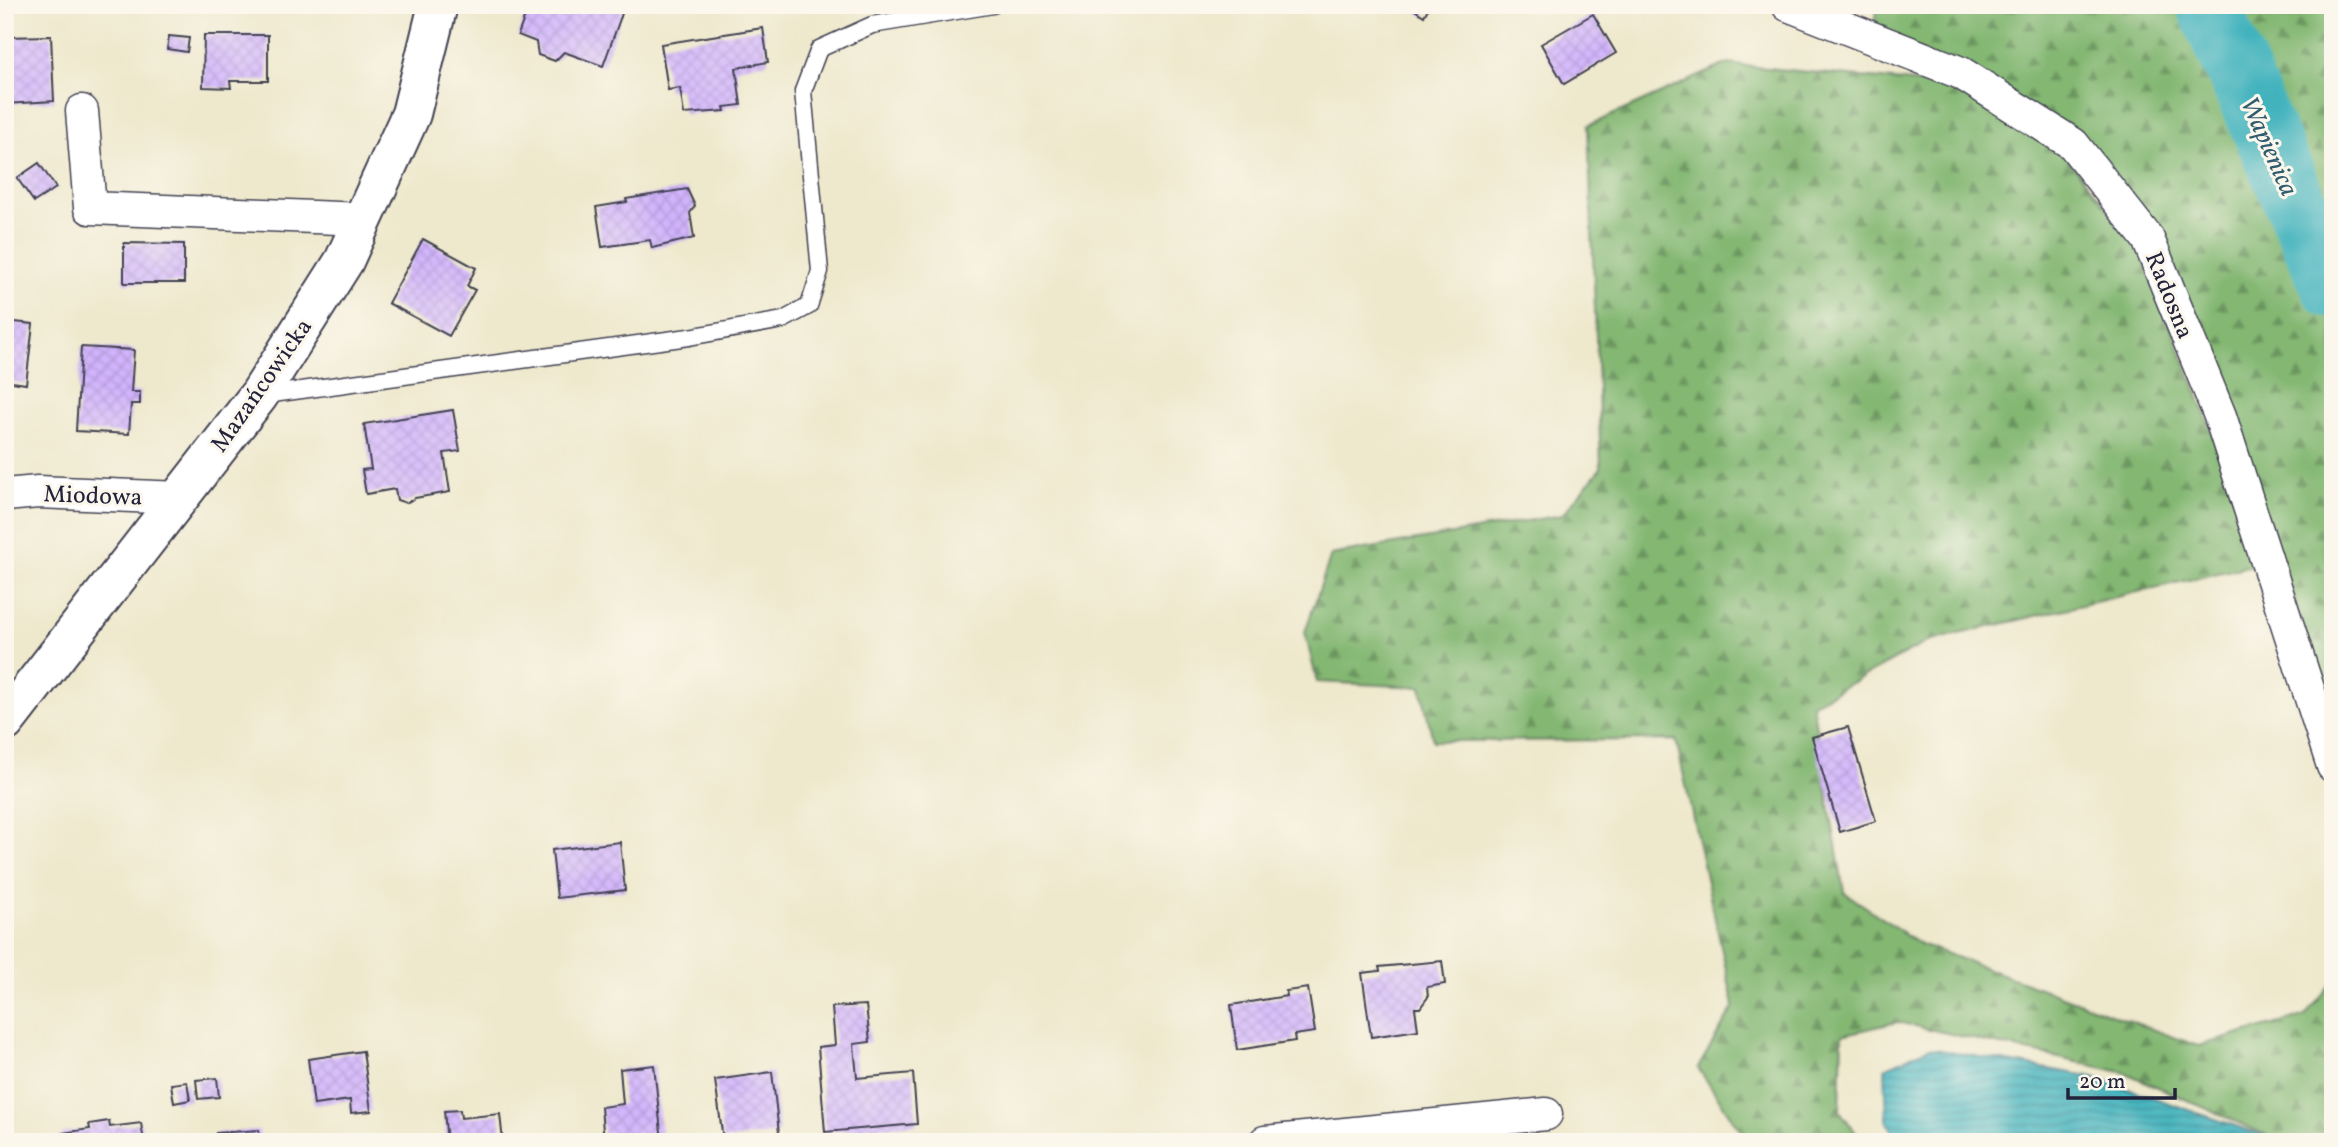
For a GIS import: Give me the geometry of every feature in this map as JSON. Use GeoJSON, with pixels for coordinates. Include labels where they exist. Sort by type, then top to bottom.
{"type":"FeatureCollection","features":[{"type":"Feature","properties":{"kind":"street","name":"Mazańcowicka"},"geometry":{"type":"LineString","coordinates":[[5,722],[259,395],[344,261],[411,114],[438,5]]}},
{"type":"Feature","properties":{"kind":"street","name":"Radosna"},"geometry":{"type":"LineString","coordinates":[[1788,5],[1961,74],[2073,144],[2148,239],[2220,416],[2333,766]]}},
{"type":"Feature","properties":{"kind":"street"},"geometry":{"type":"LineString","coordinates":[[82,111],[90,208],[363,219]]}},
{"type":"Feature","properties":{"kind":"street","name":"Miodowa"},"geometry":{"type":"LineString","coordinates":[[5,495],[38,492],[180,498]]}},
{"type":"Feature","properties":{"kind":"street"},"geometry":{"type":"LineString","coordinates":[[1265,1142],[1546,1114]]}},
{"type":"Feature","properties":{"kind":"lane"},"geometry":{"type":"LineString","coordinates":[[259,395],[690,337],[783,320],[809,306],[820,271],[803,91],[819,49],[872,25],[993,5]]}},
{"type":"Feature","properties":{"kind":"green space"},"geometry":{"type":"Polygon","coordinates":[[[1879,5],[2333,5],[2333,713],[2231,414],[2081,137],[1873,25],[1879,5]]]}},
{"type":"Feature","properties":{"kind":"green space"},"geometry":{"type":"Polygon","coordinates":[[[1726,64],[1955,86],[2065,155],[2140,248],[2207,418],[2257,564],[1929,641],[1812,704],[1844,892],[1920,944],[2198,1046],[2305,1016],[2333,981],[2333,1142],[2282,1142],[2126,1073],[1897,1022],[1842,1035],[1840,1111],[1863,1142],[1748,1142],[1698,1068],[1734,1006],[1676,740],[1433,741],[1421,687],[1317,682],[1305,632],[1331,555],[1562,515],[1601,468],[1588,126],[1726,64]]]}},
{"type":"Feature","properties":{"kind":"water"},"geometry":{"type":"Polygon","coordinates":[[[1929,1048],[2094,1077],[2282,1142],[1900,1142],[1887,1122],[1885,1068],[1929,1048]]]}},
{"type":"Feature","properties":{"kind":"building"},"geometry":{"type":"Polygon","coordinates":[[[529,5],[625,5],[603,66],[564,52],[555,61],[538,55],[536,42],[518,35],[529,5]]]}},
{"type":"Feature","properties":{"kind":"building"},"geometry":{"type":"Polygon","coordinates":[[[1407,5],[1430,5],[1424,16],[1407,5]]]}},
{"type":"Feature","properties":{"kind":"building"},"geometry":{"type":"Polygon","coordinates":[[[1593,14],[1616,53],[1564,84],[1541,44],[1593,14]]]}},
{"type":"Feature","properties":{"kind":"building"},"geometry":{"type":"Polygon","coordinates":[[[763,28],[768,62],[736,68],[741,105],[724,107],[725,111],[684,114],[680,88],[668,90],[661,44],[763,28]]]}},
{"type":"Feature","properties":{"kind":"building"},"geometry":{"type":"Polygon","coordinates":[[[204,35],[268,35],[268,81],[230,81],[231,88],[203,87],[204,35]]]}},
{"type":"Feature","properties":{"kind":"building"},"geometry":{"type":"Polygon","coordinates":[[[51,36],[54,101],[5,104],[5,37],[51,36]]]}},
{"type":"Feature","properties":{"kind":"building"},"geometry":{"type":"Polygon","coordinates":[[[169,36],[189,38],[187,52],[167,49],[169,36]]]}},
{"type":"Feature","properties":{"kind":"building"},"geometry":{"type":"Polygon","coordinates":[[[39,163],[56,188],[34,202],[17,178],[39,163]]]}},
{"type":"Feature","properties":{"kind":"building"},"geometry":{"type":"Polygon","coordinates":[[[687,189],[695,206],[690,213],[694,238],[652,248],[650,240],[602,247],[596,207],[687,189]]]}},
{"type":"Feature","properties":{"kind":"building"},"geometry":{"type":"Polygon","coordinates":[[[423,239],[476,268],[467,286],[475,290],[449,336],[388,303],[423,239]]]}},
{"type":"Feature","properties":{"kind":"building"},"geometry":{"type":"Polygon","coordinates":[[[124,243],[184,244],[184,283],[124,283],[124,243]]]}},
{"type":"Feature","properties":{"kind":"building"},"geometry":{"type":"Polygon","coordinates":[[[5,321],[33,324],[26,384],[5,381],[5,321]]]}},
{"type":"Feature","properties":{"kind":"building"},"geometry":{"type":"Polygon","coordinates":[[[81,347],[134,350],[131,392],[140,392],[140,404],[131,404],[129,434],[76,431],[81,347]]]}},
{"type":"Feature","properties":{"kind":"building"},"geometry":{"type":"Polygon","coordinates":[[[453,410],[460,451],[444,453],[450,492],[415,498],[406,503],[397,500],[395,489],[366,494],[362,470],[371,469],[364,424],[453,410]]]}},
{"type":"Feature","properties":{"kind":"building"},"geometry":{"type":"Polygon","coordinates":[[[1848,727],[1876,821],[1840,832],[1812,737],[1848,727]]]}},
{"type":"Feature","properties":{"kind":"building"},"geometry":{"type":"Polygon","coordinates":[[[620,842],[625,890],[557,898],[552,850],[620,842]]]}},
{"type":"Feature","properties":{"kind":"building"},"geometry":{"type":"Polygon","coordinates":[[[1442,961],[1445,984],[1427,987],[1428,997],[1420,1008],[1415,1008],[1418,1030],[1371,1037],[1362,973],[1380,971],[1379,967],[1442,961]]]}},
{"type":"Feature","properties":{"kind":"building"},"geometry":{"type":"Polygon","coordinates":[[[1308,988],[1315,1032],[1294,1035],[1295,1041],[1237,1050],[1231,1005],[1287,996],[1286,991],[1308,988]]]}},
{"type":"Feature","properties":{"kind":"building"},"geometry":{"type":"Polygon","coordinates":[[[866,1005],[870,1042],[854,1044],[857,1078],[913,1073],[917,1124],[825,1132],[818,1047],[835,1045],[832,1007],[866,1005]]]}},
{"type":"Feature","properties":{"kind":"building"},"geometry":{"type":"Polygon","coordinates":[[[363,1051],[371,1111],[351,1113],[350,1100],[314,1105],[308,1059],[363,1051]]]}},
{"type":"Feature","properties":{"kind":"building"},"geometry":{"type":"Polygon","coordinates":[[[654,1065],[662,1142],[604,1142],[601,1107],[623,1104],[620,1069],[654,1065]]]}},
{"type":"Feature","properties":{"kind":"building"},"geometry":{"type":"Polygon","coordinates":[[[772,1072],[779,1133],[723,1140],[715,1080],[772,1072]]]}},
{"type":"Feature","properties":{"kind":"building"},"geometry":{"type":"Polygon","coordinates":[[[217,1078],[219,1097],[198,1099],[196,1080],[217,1078]]]}},
{"type":"Feature","properties":{"kind":"building"},"geometry":{"type":"Polygon","coordinates":[[[187,1082],[190,1100],[174,1103],[171,1084],[187,1082]]]}},
{"type":"Feature","properties":{"kind":"building"},"geometry":{"type":"Polygon","coordinates":[[[460,1110],[461,1118],[500,1114],[503,1142],[447,1142],[444,1111],[460,1110]]]}},
{"type":"Feature","properties":{"kind":"building"},"geometry":{"type":"Polygon","coordinates":[[[109,1121],[110,1127],[141,1123],[144,1142],[63,1142],[62,1133],[90,1129],[89,1124],[109,1121]]]}},
{"type":"Feature","properties":{"kind":"building"},"geometry":{"type":"Polygon","coordinates":[[[259,1130],[260,1142],[217,1142],[216,1133],[259,1130]]]}},
{"type":"Feature","properties":{"kind":"waterway","name":"Wapienica"},"geometry":{"type":"LineString","coordinates":[[2208,5],[2333,287]]}}]}
